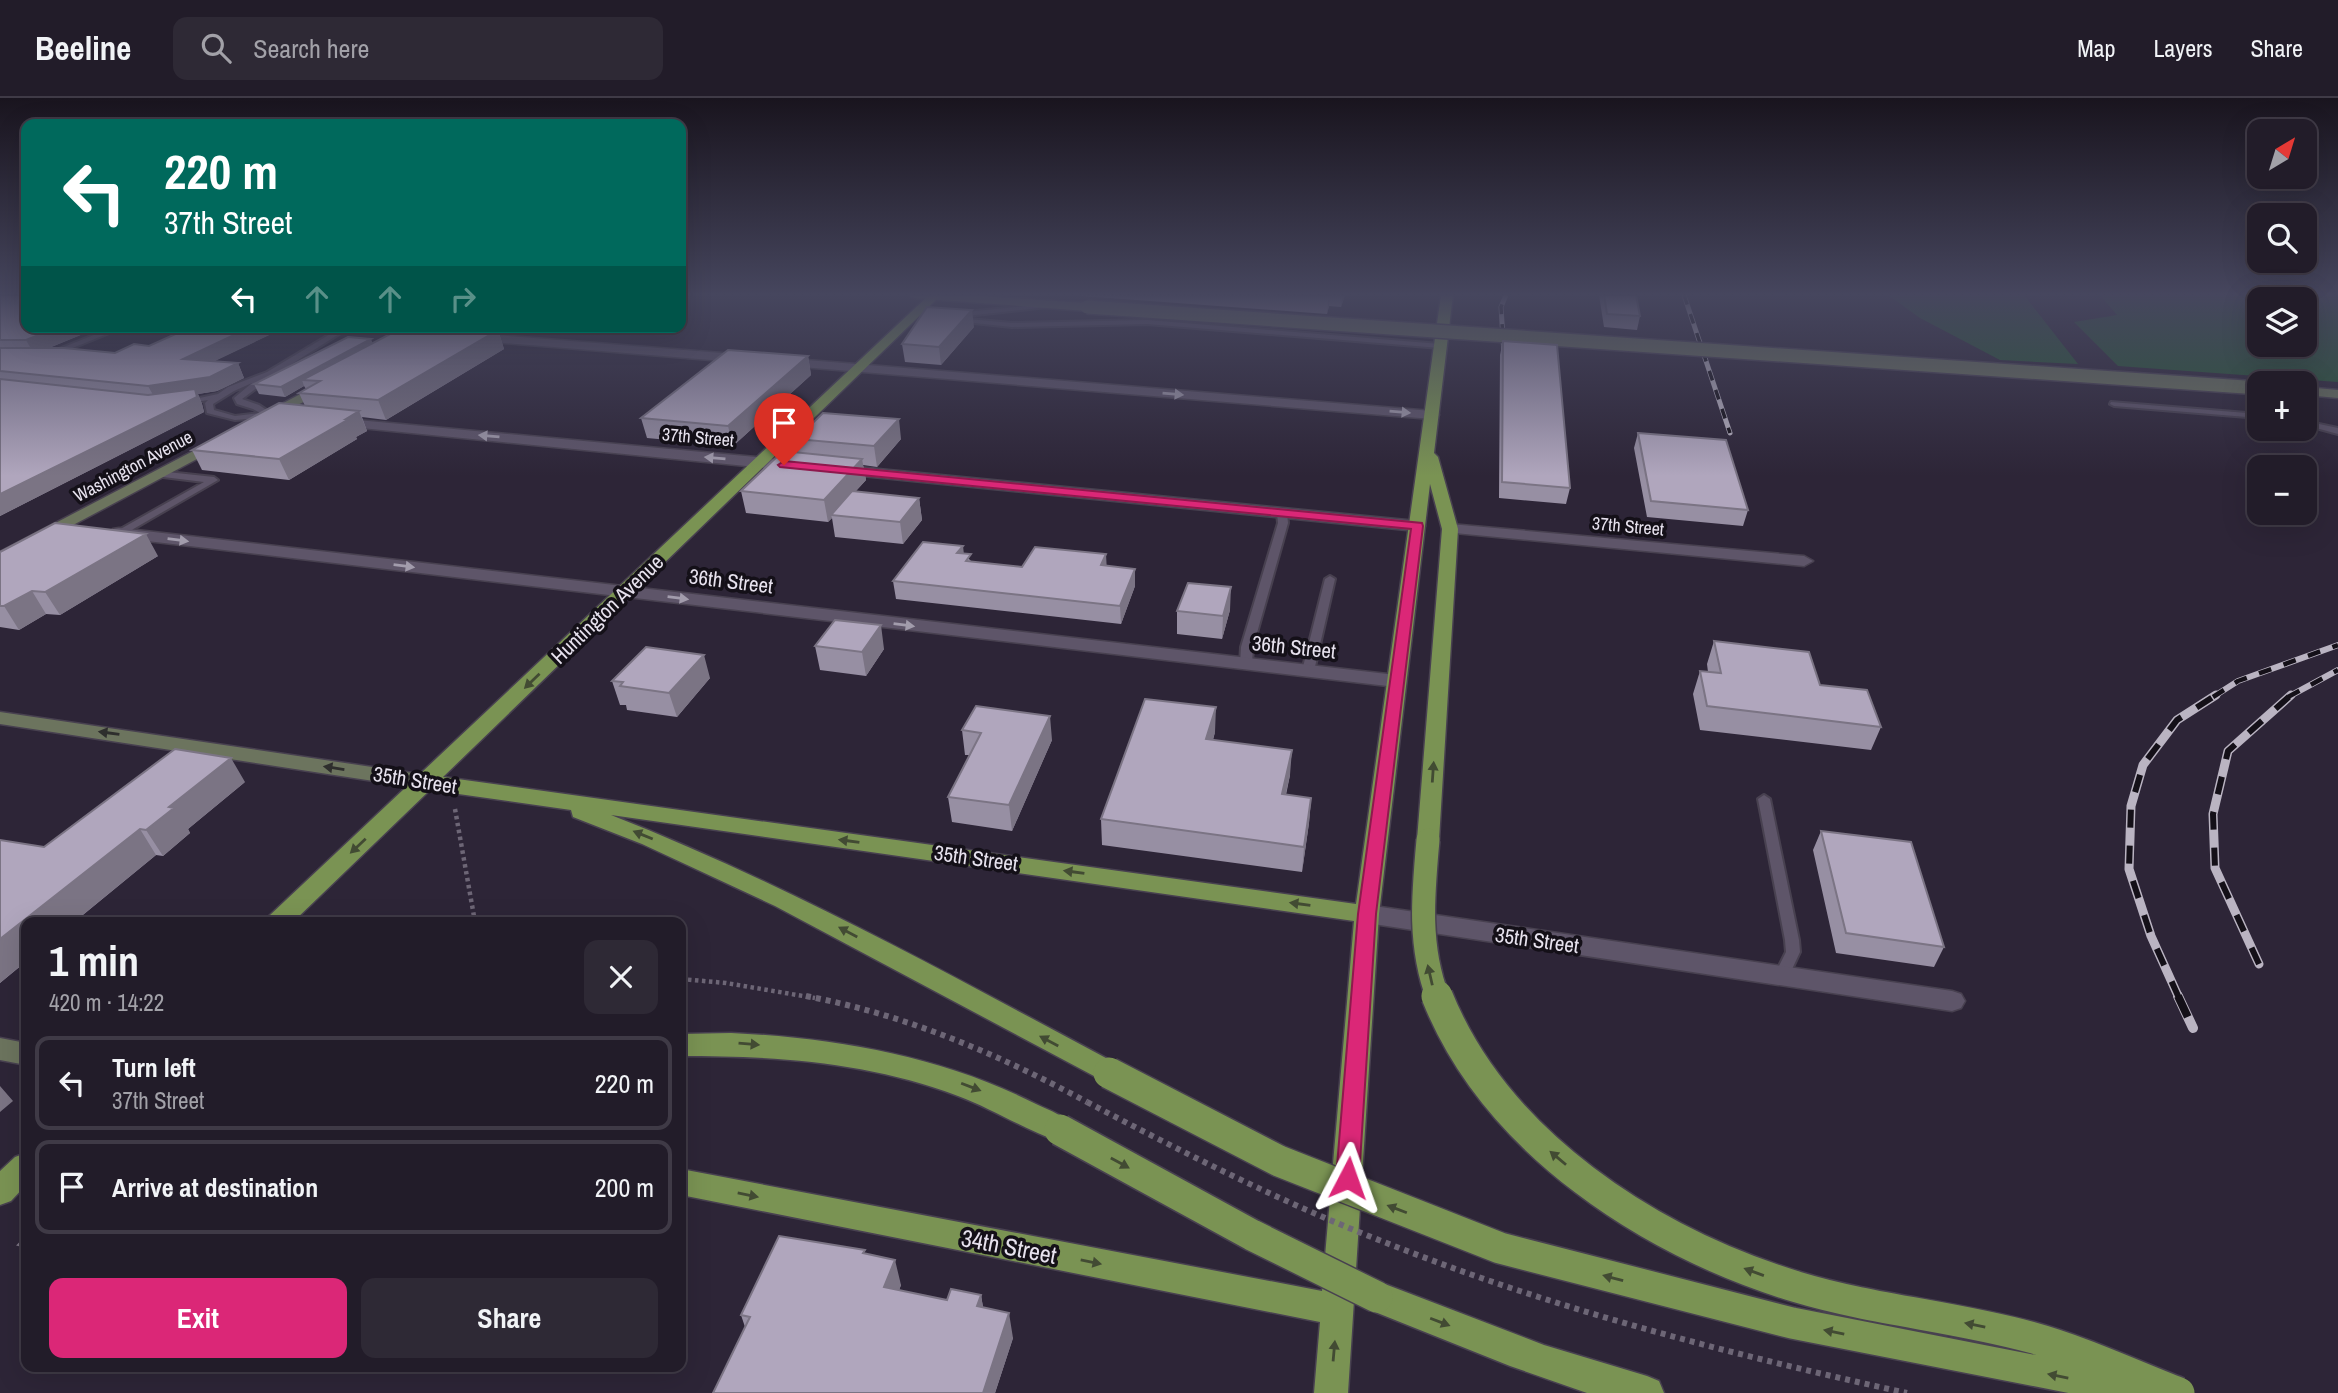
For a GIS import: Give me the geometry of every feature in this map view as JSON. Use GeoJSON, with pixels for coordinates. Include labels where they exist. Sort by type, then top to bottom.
{"type":"FeatureCollection","features":[{"type":"Feature","properties":{"kind":"main road","name":"Huntington Avenue"},"geometry":{"type":"LineString","coordinates":[[283,917],[874,355]]}},
{"type":"Feature","properties":{"kind":"main road"},"geometry":{"type":"LineString","coordinates":[[1331,1393],[1367,914],[1439,355]]}},
{"type":"Feature","properties":{"kind":"main road"},"geometry":{"type":"LineString","coordinates":[[1788,355],[2247,387]]}},
{"type":"Feature","properties":{"kind":"main road","name":"Washington Avenue"},"geometry":{"type":"LineString","coordinates":[[0,559],[342,375]]}},
{"type":"Feature","properties":{"kind":"main road"},"geometry":{"type":"LineString","coordinates":[[2317,392],[2338,394]]}},
{"type":"Feature","properties":{"kind":"main road"},"geometry":{"type":"LineString","coordinates":[[1428,445],[1450,529],[1423,932],[1429,975],[1450,1028],[1479,1074],[1508,1111],[1561,1162],[1612,1199],[1675,1237],[1734,1265],[1796,1286],[1854,1301],[2032,1337],[2179,1393]]}},
{"type":"Feature","properties":{"kind":"main road","name":"35th Street"},"geometry":{"type":"LineString","coordinates":[[0,718],[543,799],[1367,914]]}},
{"type":"Feature","properties":{"kind":"main road"},"geometry":{"type":"LineString","coordinates":[[543,799],[642,835],[768,891],[1279,1161],[1500,1248],[1792,1323],[2149,1393]]}},
{"type":"Feature","properties":{"kind":"main road"},"geometry":{"type":"LineString","coordinates":[[294,917],[309,892]]}},
{"type":"Feature","properties":{"kind":"main road"},"geometry":{"type":"LineString","coordinates":[[686,1045],[733,1042],[786,1046],[894,1062],[989,1094],[1251,1235],[1377,1297],[1613,1385],[1647,1393]]}},
{"type":"Feature","properties":{"kind":"main road"},"geometry":{"type":"LineString","coordinates":[[0,1049],[21,1053]]}},
{"type":"Feature","properties":{"kind":"main road"},"geometry":{"type":"LineString","coordinates":[[0,1191],[21,1171]]}},
{"type":"Feature","properties":{"kind":"main road","name":"34th Street"},"geometry":{"type":"LineString","coordinates":[[686,1183],[1338,1310]]}},
{"type":"Feature","properties":{"kind":"street"},"geometry":{"type":"LineString","coordinates":[[702,355],[1432,415]]}},
{"type":"Feature","properties":{"kind":"street"},"geometry":{"type":"LineString","coordinates":[[268,415],[302,418]]}},
{"type":"Feature","properties":{"kind":"street","name":"37th Street"},"geometry":{"type":"LineString","coordinates":[[326,421],[1417,526]]}},
{"type":"Feature","properties":{"kind":"street","name":"36th Street"},"geometry":{"type":"LineString","coordinates":[[61,526],[1396,681]]}},
{"type":"Feature","properties":{"kind":"street","name":"37th Street"},"geometry":{"type":"LineString","coordinates":[[1450,529],[1804,561]]}},
{"type":"Feature","properties":{"kind":"street","name":"35th Street"},"geometry":{"type":"LineString","coordinates":[[1367,914],[1952,1001]]}},
{"type":"Feature","properties":{"kind":"lane"},"geometry":{"type":"LineString","coordinates":[[45,355],[36,359],[62,359]]}},
{"type":"Feature","properties":{"kind":"lane"},"geometry":{"type":"LineString","coordinates":[[268,415],[256,407],[240,402],[239,398],[300,355]]}},
{"type":"Feature","properties":{"kind":"lane"},"geometry":{"type":"LineString","coordinates":[[173,404],[218,396],[270,374]]}},
{"type":"Feature","properties":{"kind":"lane"},"geometry":{"type":"LineString","coordinates":[[218,396],[209,403],[210,411],[216,414],[235,418],[268,415]]}},
{"type":"Feature","properties":{"kind":"lane"},"geometry":{"type":"LineString","coordinates":[[2114,404],[2247,415]]}},
{"type":"Feature","properties":{"kind":"lane"},"geometry":{"type":"LineString","coordinates":[[2317,427],[2338,431]]}},
{"type":"Feature","properties":{"kind":"lane"},"geometry":{"type":"LineString","coordinates":[[120,533],[214,480],[158,474]]}},
{"type":"Feature","properties":{"kind":"lane"},"geometry":{"type":"LineString","coordinates":[[1246,664],[1247,647],[1283,523],[1282,513]]}},
{"type":"Feature","properties":{"kind":"lane"},"geometry":{"type":"LineString","coordinates":[[1308,671],[1330,579]]}},
{"type":"Feature","properties":{"kind":"lane"},"geometry":{"type":"LineString","coordinates":[[1764,799],[1793,940],[1793,953],[1782,976]]}},
{"type":"Feature","properties":{"kind":"path"},"geometry":{"type":"LineString","coordinates":[[455,809],[474,917]]}},
{"type":"Feature","properties":{"kind":"path"},"geometry":{"type":"LineString","coordinates":[[686,980],[785,991],[898,1019],[1031,1071],[1087,1102]]}},
{"type":"Feature","properties":{"kind":"green space"},"geometry":{"type":"Polygon","coordinates":[[[1991,355],[2071,355],[2078,364],[2000,360],[1991,355]]]}},
{"type":"Feature","properties":{"kind":"green space"},"geometry":{"type":"Polygon","coordinates":[[[2107,355],[2338,355],[2338,382],[2317,380],[2317,371],[2247,371],[2247,375],[2118,366],[2107,355]]]}},
{"type":"Feature","properties":{"kind":"building"},"geometry":{"type":"Polygon","coordinates":[[[0,355],[191,355],[183,359],[238,363],[210,377],[148,386],[0,371],[0,355]]]}},
{"type":"Feature","properties":{"kind":"building"},"geometry":{"type":"Polygon","coordinates":[[[311,355],[340,355],[281,387],[254,384],[311,355]]]}},
{"type":"Feature","properties":{"kind":"building"},"geometry":{"type":"Polygon","coordinates":[[[349,355],[454,355],[378,400],[299,393],[320,381],[302,380],[349,355]]]}},
{"type":"Feature","properties":{"kind":"building"},"geometry":{"type":"Polygon","coordinates":[[[721,355],[808,356],[728,426],[641,418],[721,355]]]}},
{"type":"Feature","properties":{"kind":"building"},"geometry":{"type":"Polygon","coordinates":[[[1503,355],[1558,355],[1570,488],[1502,482],[1503,355]]]}},
{"type":"Feature","properties":{"kind":"building"},"geometry":{"type":"Polygon","coordinates":[[[0,379],[148,395],[195,389],[197,397],[0,494],[0,379]]]}},
{"type":"Feature","properties":{"kind":"building"},"geometry":{"type":"Polygon","coordinates":[[[279,403],[359,411],[279,459],[192,450],[279,403]]]}},
{"type":"Feature","properties":{"kind":"building"},"geometry":{"type":"Polygon","coordinates":[[[823,413],[899,419],[874,446],[796,439],[823,413]]]}},
{"type":"Feature","properties":{"kind":"building"},"geometry":{"type":"Polygon","coordinates":[[[1638,433],[1726,440],[1748,510],[1651,501],[1638,433]]]}},
{"type":"Feature","properties":{"kind":"building"},"geometry":{"type":"Polygon","coordinates":[[[783,451],[862,459],[824,500],[741,491],[783,451]]]}},
{"type":"Feature","properties":{"kind":"building"},"geometry":{"type":"Polygon","coordinates":[[[852,491],[919,498],[900,522],[831,515],[852,491]]]}},
{"type":"Feature","properties":{"kind":"building"},"geometry":{"type":"Polygon","coordinates":[[[55,523],[146,534],[45,592],[32,591],[0,606],[0,552],[55,523]]]}},
{"type":"Feature","properties":{"kind":"building"},"geometry":{"type":"Polygon","coordinates":[[[923,542],[963,546],[957,553],[971,554],[966,561],[1022,567],[1035,547],[1106,554],[1101,565],[1135,569],[1120,606],[893,581],[923,542]]]}},
{"type":"Feature","properties":{"kind":"building"},"geometry":{"type":"Polygon","coordinates":[[[1188,583],[1231,587],[1223,616],[1177,611],[1188,583]]]}},
{"type":"Feature","properties":{"kind":"building"},"geometry":{"type":"Polygon","coordinates":[[[835,620],[881,625],[862,652],[815,646],[835,620]]]}},
{"type":"Feature","properties":{"kind":"building"},"geometry":{"type":"Polygon","coordinates":[[[1714,641],[1809,652],[1820,685],[1867,690],[1881,727],[1707,706],[1700,671],[1721,673],[1714,641]]]}},
{"type":"Feature","properties":{"kind":"building"},"geometry":{"type":"Polygon","coordinates":[[[646,647],[704,655],[669,693],[620,686],[623,682],[612,681],[646,647]]]}},
{"type":"Feature","properties":{"kind":"building"},"geometry":{"type":"Polygon","coordinates":[[[1145,699],[1216,707],[1206,739],[1292,750],[1282,794],[1311,798],[1304,847],[1101,819],[1145,699]]]}},
{"type":"Feature","properties":{"kind":"building"},"geometry":{"type":"Polygon","coordinates":[[[976,706],[1050,716],[1009,805],[948,797],[981,733],[962,730],[976,706]]]}},
{"type":"Feature","properties":{"kind":"building"},"geometry":{"type":"Polygon","coordinates":[[[175,749],[231,758],[169,807],[174,808],[146,830],[140,829],[28,917],[21,917],[21,922],[0,939],[0,840],[44,847],[175,749]]]}},
{"type":"Feature","properties":{"kind":"building"},"geometry":{"type":"Polygon","coordinates":[[[1821,831],[1911,842],[1944,947],[1846,933],[1821,831]]]}},
{"type":"Feature","properties":{"kind":"building"},"geometry":{"type":"Polygon","coordinates":[[[779,1236],[865,1250],[863,1253],[895,1260],[884,1287],[947,1300],[951,1289],[981,1295],[977,1306],[1009,1313],[983,1393],[713,1393],[750,1317],[741,1315],[779,1236]]]}},
{"type":"Feature","properties":{"kind":"railway"},"geometry":{"type":"LineString","coordinates":[[1704,355],[1730,433]]}},
{"type":"Feature","properties":{"kind":"railway"},"geometry":{"type":"LineString","coordinates":[[2213,697],[2238,681],[2338,645]]}},
{"type":"Feature","properties":{"kind":"railway"},"geometry":{"type":"LineString","coordinates":[[2290,696],[2338,670]]}},
{"type":"Feature","properties":{"kind":"railway"},"geometry":{"type":"LineString","coordinates":[[2179,998],[2151,936],[2129,869],[2131,806],[2143,765],[2177,720],[2216,695]]}},
{"type":"Feature","properties":{"kind":"railway"},"geometry":{"type":"LineString","coordinates":[[2259,964],[2215,868],[2213,814],[2228,751],[2290,696]]}},
{"type":"Feature","properties":{"kind":"railway"},"geometry":{"type":"LineString","coordinates":[[2178,996],[2193,1028]]}},
{"type":"Feature","properties":{"kind":"route"},"geometry":{"type":"LineString","coordinates":[[784,465],[1417,526],[1367,914],[1348,1178]]}}]}
